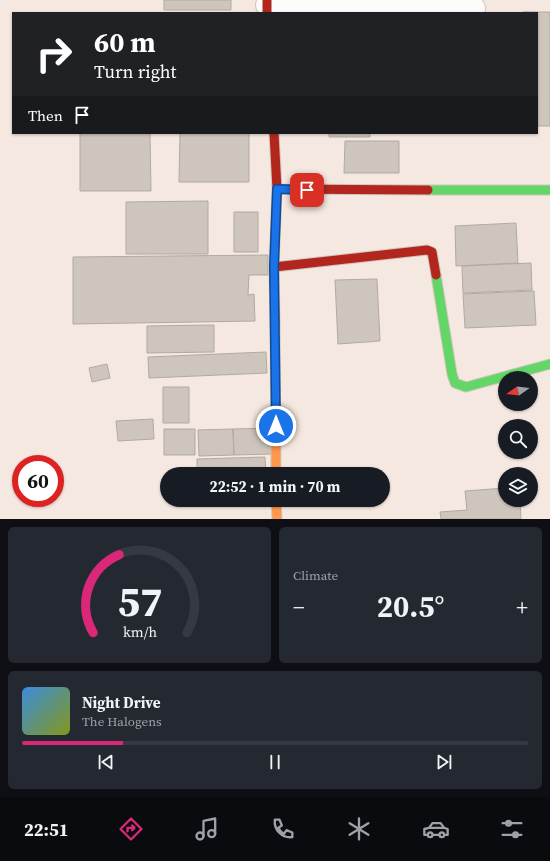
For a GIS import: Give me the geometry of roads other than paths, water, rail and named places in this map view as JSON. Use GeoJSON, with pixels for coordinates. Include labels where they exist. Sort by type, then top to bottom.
{"type":"FeatureCollection","features":[{"type":"Feature","properties":{"kind":"street"},"geometry":{"type":"LineString","coordinates":[[267,6],[474,8]]}},
{"type":"Feature","properties":{"kind":"street"},"geometry":{"type":"LineString","coordinates":[[274,134],[277,189],[274,267],[276,467]]}},
{"type":"Feature","properties":{"kind":"street"},"geometry":{"type":"LineString","coordinates":[[277,189],[550,190]]}},
{"type":"Feature","properties":{"kind":"street"},"geometry":{"type":"LineString","coordinates":[[274,267],[429,250],[432,252],[452,374],[455,383],[466,387],[550,364]]}},
{"type":"Feature","properties":{"kind":"street"},"geometry":{"type":"LineString","coordinates":[[276,507],[277,519]]}}]}
